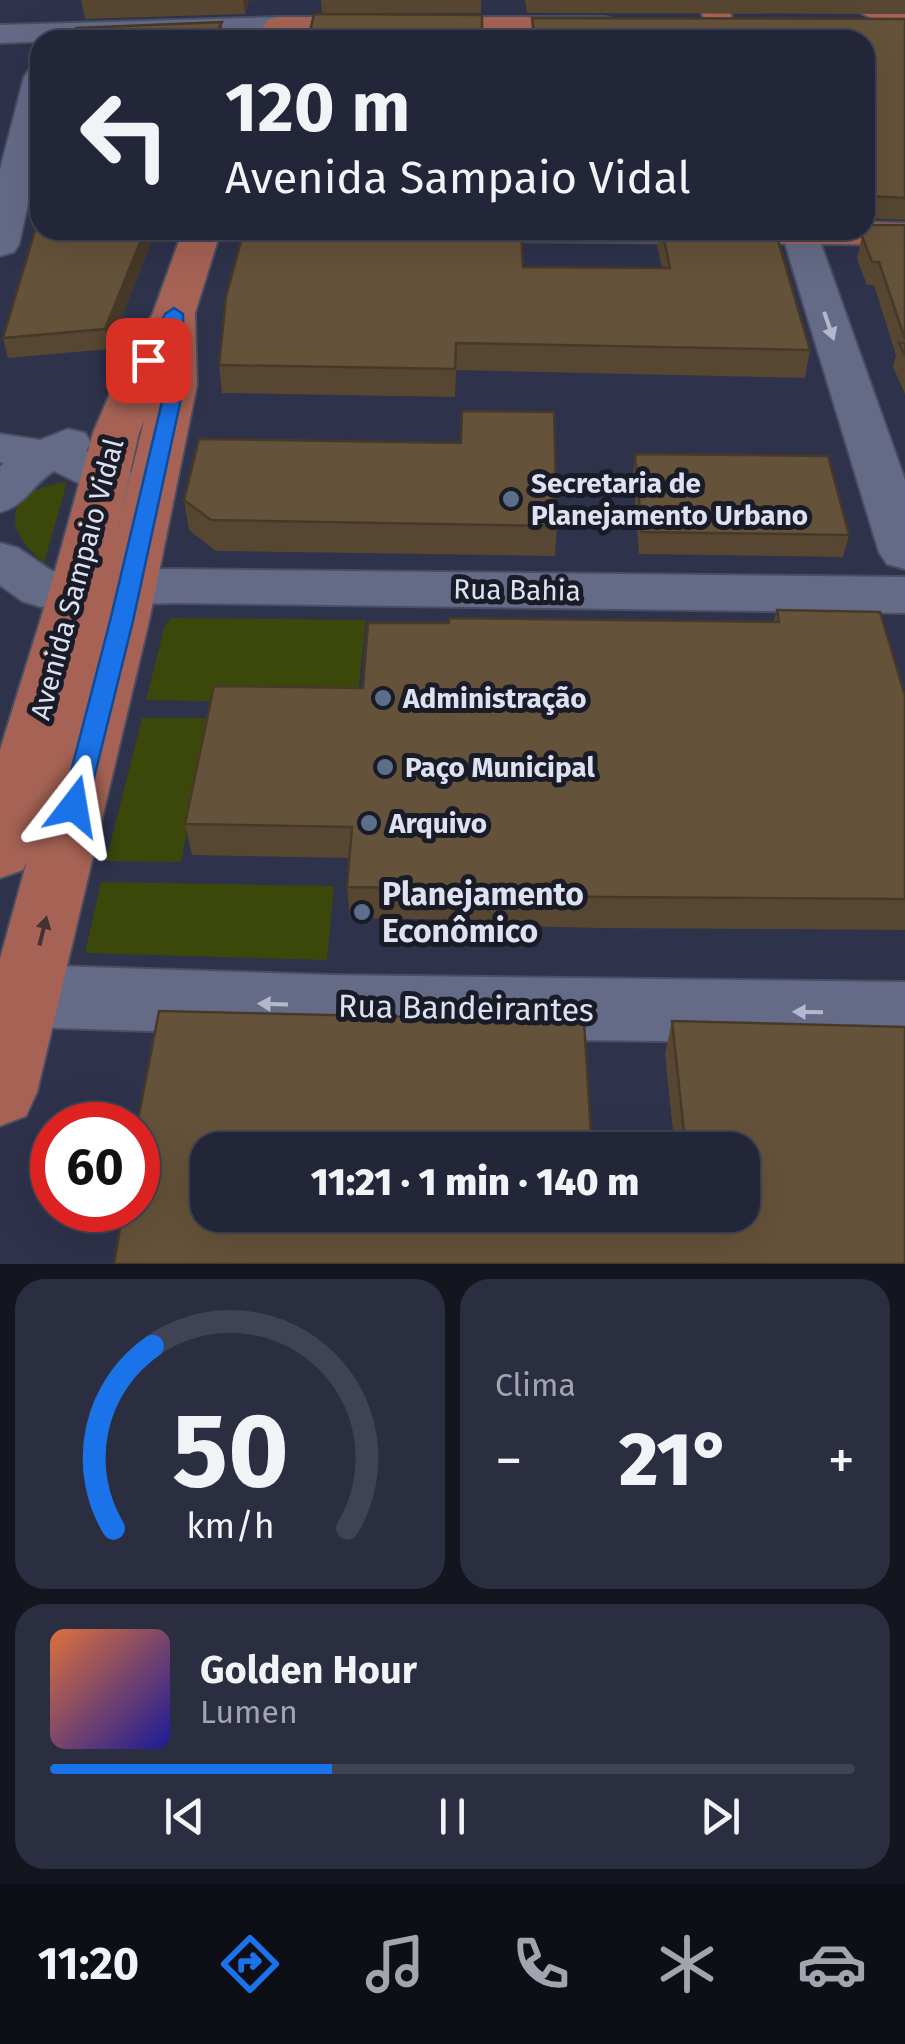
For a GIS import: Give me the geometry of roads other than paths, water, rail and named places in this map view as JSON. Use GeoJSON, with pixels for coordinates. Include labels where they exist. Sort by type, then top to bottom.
{"type":"FeatureCollection","features":[{"type":"Feature","properties":{"kind":"main road"},"geometry":{"type":"LineString","coordinates":[[857,0],[905,26]]}},
{"type":"Feature","properties":{"kind":"main road"},"geometry":{"type":"LineString","coordinates":[[897,0],[905,2]]}},
{"type":"Feature","properties":{"kind":"main road"},"geometry":{"type":"LineString","coordinates":[[279,22],[642,26]]}},
{"type":"Feature","properties":{"kind":"main road"},"geometry":{"type":"LineString","coordinates":[[841,27],[905,26]]}},
{"type":"Feature","properties":{"kind":"main road"},"geometry":{"type":"LineString","coordinates":[[875,233],[905,234]]}},
{"type":"Feature","properties":{"kind":"main road","name":"Avenida Sampaio Vidal"},"geometry":{"type":"LineString","coordinates":[[0,1092],[9,996],[103,588],[103,446],[174,314],[199,240]]}},
{"type":"Feature","properties":{"kind":"main road","name":"Avenida Sampaio Vidal"},"geometry":{"type":"LineString","coordinates":[[0,852],[103,588],[144,517],[175,385],[174,314]]}},
{"type":"Feature","properties":{"kind":"street"},"geometry":{"type":"LineString","coordinates":[[50,30],[58,0]]}},
{"type":"Feature","properties":{"kind":"street"},"geometry":{"type":"LineString","coordinates":[[148,30],[279,22]]}},
{"type":"Feature","properties":{"kind":"street"},"geometry":{"type":"LineString","coordinates":[[0,34],[30,35]]}},
{"type":"Feature","properties":{"kind":"street"},"geometry":{"type":"LineString","coordinates":[[0,244],[18,187],[30,127]]}},
{"type":"Feature","properties":{"kind":"street"},"geometry":{"type":"LineString","coordinates":[[800,240],[905,552]]}},
{"type":"Feature","properties":{"kind":"street"},"geometry":{"type":"LineString","coordinates":[[0,497],[14,478],[15,449],[103,446],[144,517]]}},
{"type":"Feature","properties":{"kind":"street","name":"Rua Bahia"},"geometry":{"type":"LineString","coordinates":[[0,560],[41,589],[905,595]]}},
{"type":"Feature","properties":{"kind":"street","name":"Rua Bandeirantes"},"geometry":{"type":"LineString","coordinates":[[9,996],[332,1006],[905,1013]]}},
{"type":"Feature","properties":{"kind":"place","name":"Secretaria de Planejamento Urbano"},"geometry":{"type":"Point","coordinates":[511,499]}},
{"type":"Feature","properties":{"kind":"place","name":"Administração"},"geometry":{"type":"Point","coordinates":[383,698]}},
{"type":"Feature","properties":{"kind":"place","name":"Paço Municipal"},"geometry":{"type":"Point","coordinates":[385,767]}},
{"type":"Feature","properties":{"kind":"place","name":"Arquivo"},"geometry":{"type":"Point","coordinates":[369,823]}},
{"type":"Feature","properties":{"kind":"place","name":"Planejamento Econômico"},"geometry":{"type":"Point","coordinates":[362,912]}}]}
